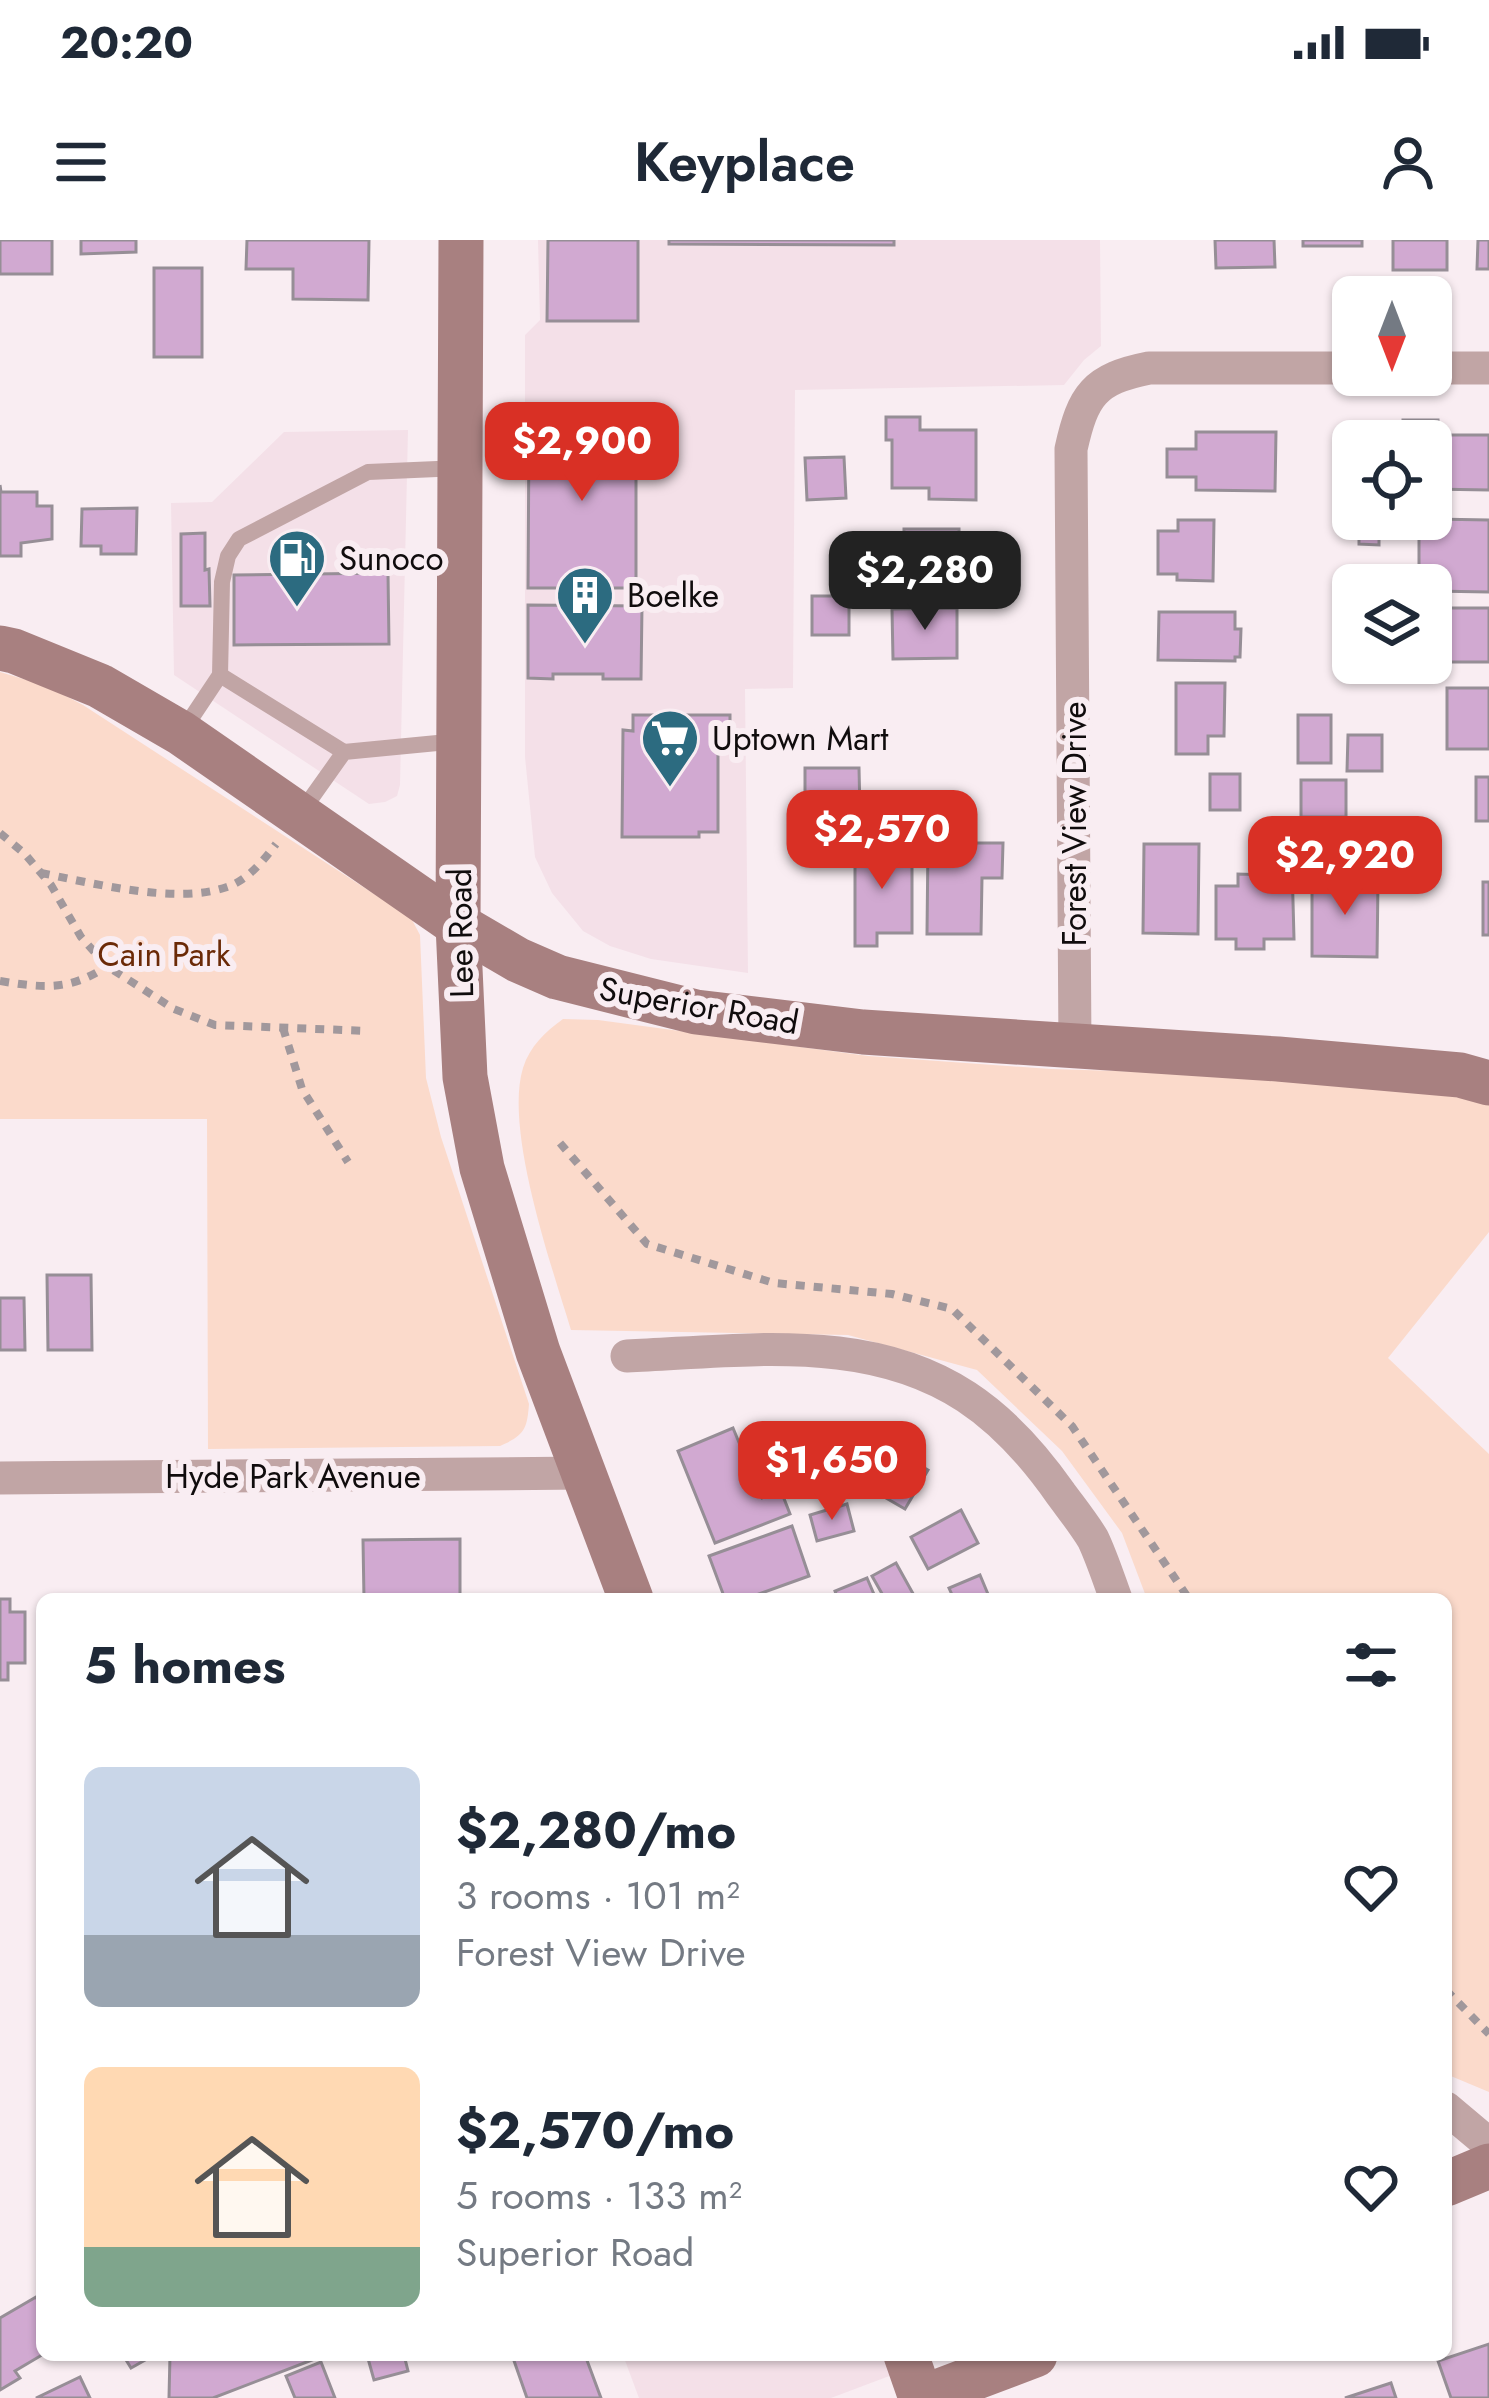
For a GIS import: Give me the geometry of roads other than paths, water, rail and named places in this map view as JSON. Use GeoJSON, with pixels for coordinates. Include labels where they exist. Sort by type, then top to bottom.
{"type":"FeatureCollection","features":[{"type":"Feature","properties":{"kind":"street","name":"Lee Road"},"geometry":{"type":"LineString","coordinates":[[461,240],[458,925],[465,1077],[482,1168],[538,1352],[629,1593]]}},
{"type":"Feature","properties":{"kind":"street","name":"Forest View Drive"},"geometry":{"type":"LineString","coordinates":[[1075,1048],[1071,449],[1078,416],[1094,390],[1120,374],[1149,368],[1332,368]]}},
{"type":"Feature","properties":{"kind":"street"},"geometry":{"type":"LineString","coordinates":[[1452,368],[1489,368]]}},
{"type":"Feature","properties":{"kind":"street","name":"Superior Road"},"geometry":{"type":"LineString","coordinates":[[0,648],[100,686],[181,734],[292,824],[542,972],[696,1012],[863,1032],[1278,1059],[1460,1076],[1489,1083]]}},
{"type":"Feature","properties":{"kind":"street"},"geometry":{"type":"LineString","coordinates":[[627,1356],[768,1349],[839,1353],[910,1368],[960,1391],[1005,1425],[1038,1461],[1092,1539],[1114,1593]]}},
{"type":"Feature","properties":{"kind":"street","name":"Hyde Park Avenue"},"geometry":{"type":"LineString","coordinates":[[0,1478],[585,1474]]}},
{"type":"Feature","properties":{"kind":"street"},"geometry":{"type":"LineString","coordinates":[[1452,2113],[1489,2144]]}},
{"type":"Feature","properties":{"kind":"street"},"geometry":{"type":"LineString","coordinates":[[1452,2181],[1489,2166]]}},
{"type":"Feature","properties":{"kind":"street"},"geometry":{"type":"LineString","coordinates":[[908,2361],[921,2398],[1019,2361]]}},
{"type":"Feature","properties":{"kind":"lane"},"geometry":{"type":"LineString","coordinates":[[181,734],[220,675],[222,582],[228,556],[239,538],[368,472],[461,468]]}},
{"type":"Feature","properties":{"kind":"lane"},"geometry":{"type":"LineString","coordinates":[[220,675],[344,752],[459,741]]}},
{"type":"Feature","properties":{"kind":"lane"},"geometry":{"type":"LineString","coordinates":[[292,824],[344,752]]}},
{"type":"Feature","properties":{"kind":"place","name":"Sunoco"},"geometry":{"type":"Point","coordinates":[297,609]}},
{"type":"Feature","properties":{"kind":"place","name":"Boelke"},"geometry":{"type":"Point","coordinates":[585,646]}},
{"type":"Feature","properties":{"kind":"place","name":"Uptown Mart"},"geometry":{"type":"Point","coordinates":[670,789]}},
{"type":"Feature","properties":{"kind":"park label","name":"Cain Park"},"geometry":{"type":"Point","coordinates":[164,954]}}]}
